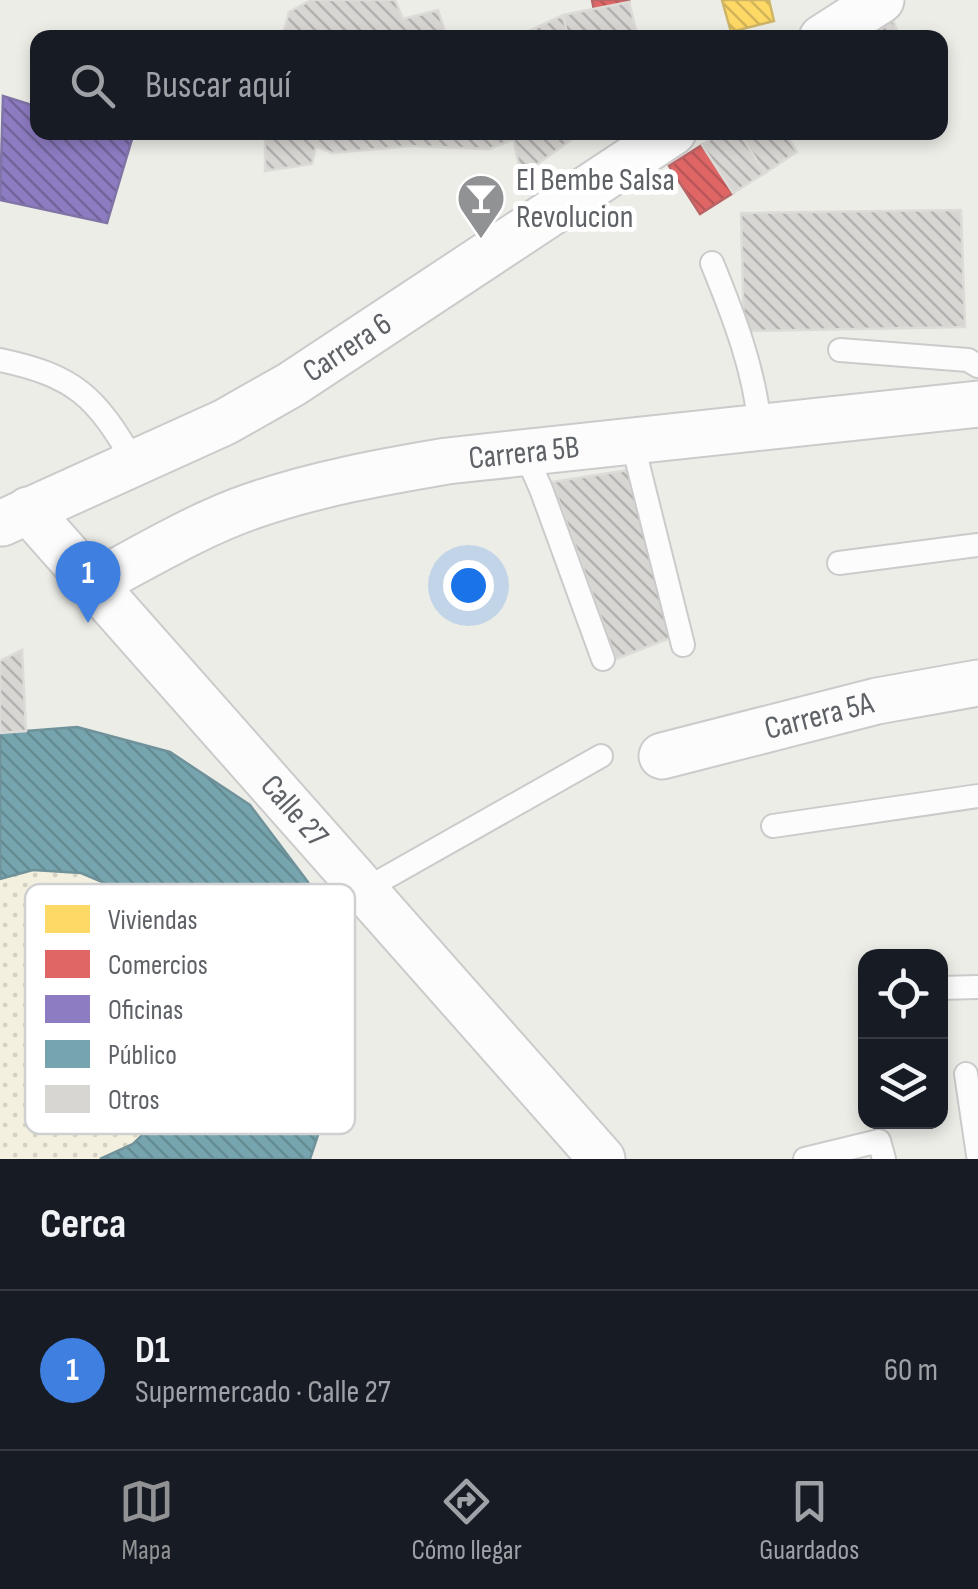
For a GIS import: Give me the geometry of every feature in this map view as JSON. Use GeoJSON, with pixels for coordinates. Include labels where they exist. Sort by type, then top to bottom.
{"type":"FeatureCollection","features":[{"type":"Feature","properties":{"kind":"street"},"geometry":{"type":"LineString","coordinates":[[834,30],[881,0]]}},
{"type":"Feature","properties":{"kind":"street","name":"Carrera 6"},"geometry":{"type":"LineString","coordinates":[[14,517],[226,422],[292,384],[661,140]]}},
{"type":"Feature","properties":{"kind":"street","name":"Carrera 5B"},"geometry":{"type":"LineString","coordinates":[[93,584],[252,506],[378,472],[978,404]]}},
{"type":"Feature","properties":{"kind":"street","name":"Calle 27"},"geometry":{"type":"LineString","coordinates":[[14,517],[93,584],[602,1159]]}},
{"type":"Feature","properties":{"kind":"street","name":"Carrera 5A"},"geometry":{"type":"LineString","coordinates":[[662,756],[877,701],[978,683]]}},
{"type":"Feature","properties":{"kind":"lane"},"geometry":{"type":"LineString","coordinates":[[712,263],[745,346],[760,427]]}},
{"type":"Feature","properties":{"kind":"lane"},"geometry":{"type":"LineString","coordinates":[[840,350],[968,360],[978,366]]}},
{"type":"Feature","properties":{"kind":"lane"},"geometry":{"type":"LineString","coordinates":[[0,360],[54,374],[78,389],[109,419],[134,462]]}},
{"type":"Feature","properties":{"kind":"lane"},"geometry":{"type":"LineString","coordinates":[[632,441],[682,645]]}},
{"type":"Feature","properties":{"kind":"lane"},"geometry":{"type":"LineString","coordinates":[[525,453],[603,659]]}},
{"type":"Feature","properties":{"kind":"lane"},"geometry":{"type":"LineString","coordinates":[[840,564],[978,546]]}},
{"type":"Feature","properties":{"kind":"lane"},"geometry":{"type":"LineString","coordinates":[[364,890],[601,756]]}},
{"type":"Feature","properties":{"kind":"lane"},"geometry":{"type":"LineString","coordinates":[[773,826],[978,796]]}},
{"type":"Feature","properties":{"kind":"lane"},"geometry":{"type":"LineString","coordinates":[[948,988],[978,987]]}},
{"type":"Feature","properties":{"kind":"lane"},"geometry":{"type":"LineString","coordinates":[[972,1072],[978,1155]]}},
{"type":"Feature","properties":{"kind":"lane"},"geometry":{"type":"LineString","coordinates":[[806,1159],[880,1140]]}},
{"type":"Feature","properties":{"kind":"sand"},"geometry":{"type":"Polygon","coordinates":[[[33,870],[70,873],[109,884],[25,884],[25,1134],[142,1134],[114,1154],[100,1159],[0,1159],[0,879],[33,870]]]}},
{"type":"Feature","properties":{"kind":"building: Viviendas"},"geometry":{"type":"Polygon","coordinates":[[[722,0],[769,0],[774,21],[730,30],[722,0]]]}},
{"type":"Feature","properties":{"kind":"building: Comercios"},"geometry":{"type":"Polygon","coordinates":[[[592,0],[629,0],[629,2],[594,10],[592,0]]]}},
{"type":"Feature","properties":{"kind":"building: Comercios"},"geometry":{"type":"Polygon","coordinates":[[[702,145],[733,193],[700,214],[669,166],[702,145]]]}},
{"type":"Feature","properties":{"kind":"building: Oficinas"},"geometry":{"type":"Polygon","coordinates":[[[3,96],[30,104],[30,140],[132,140],[107,223],[0,200],[3,96]]]}},
{"type":"Feature","properties":{"kind":"building: Público"},"geometry":{"type":"Polygon","coordinates":[[[77,727],[170,752],[250,805],[309,884],[107,884],[81,873],[33,870],[0,879],[0,733],[77,727]]]}},
{"type":"Feature","properties":{"kind":"building: Público"},"geometry":{"type":"Polygon","coordinates":[[[143,1134],[318,1134],[310,1159],[100,1159],[133,1144],[143,1134]]]}},
{"type":"Feature","properties":{"kind":"building: Otros"},"geometry":{"type":"Polygon","coordinates":[[[311,0],[395,0],[403,19],[438,10],[444,30],[284,30],[289,12],[311,0]]]}},
{"type":"Feature","properties":{"kind":"building: Otros"},"geometry":{"type":"Polygon","coordinates":[[[629,2],[636,30],[566,30],[563,15],[629,2]]]}},
{"type":"Feature","properties":{"kind":"building: Otros"},"geometry":{"type":"Polygon","coordinates":[[[563,15],[566,30],[531,30],[563,15]]]}},
{"type":"Feature","properties":{"kind":"building: Otros"},"geometry":{"type":"Polygon","coordinates":[[[893,20],[897,30],[880,30],[893,20]]]}},
{"type":"Feature","properties":{"kind":"building: Otros"},"geometry":{"type":"Polygon","coordinates":[[[265,140],[513,140],[489,149],[410,146],[332,153],[316,146],[312,164],[265,171],[265,140]]]}},
{"type":"Feature","properties":{"kind":"building: Otros"},"geometry":{"type":"Polygon","coordinates":[[[514,140],[571,140],[521,176],[514,140]]]}},
{"type":"Feature","properties":{"kind":"building: Otros"},"geometry":{"type":"Polygon","coordinates":[[[709,140],[744,140],[765,173],[733,193],[702,145],[709,140]]]}},
{"type":"Feature","properties":{"kind":"building: Otros"},"geometry":{"type":"Polygon","coordinates":[[[744,140],[789,140],[797,152],[765,173],[744,140]]]}},
{"type":"Feature","properties":{"kind":"building: Otros"},"geometry":{"type":"Polygon","coordinates":[[[961,210],[965,327],[744,331],[741,213],[961,210]]]}},
{"type":"Feature","properties":{"kind":"building: Otros"},"geometry":{"type":"Polygon","coordinates":[[[629,470],[670,638],[616,659],[552,482],[629,470]]]}},
{"type":"Feature","properties":{"kind":"building: Otros"},"geometry":{"type":"Polygon","coordinates":[[[22,650],[26,731],[0,733],[0,661],[22,650]]]}},
{"type":"Feature","properties":{"kind":"place","name":"El Bembe Salsa Revolucion"},"geometry":{"type":"Point","coordinates":[481,240]}},
{"type":"Feature","properties":{"kind":"place","name":"D1"},"geometry":{"type":"Point","coordinates":[88,623]}}]}
